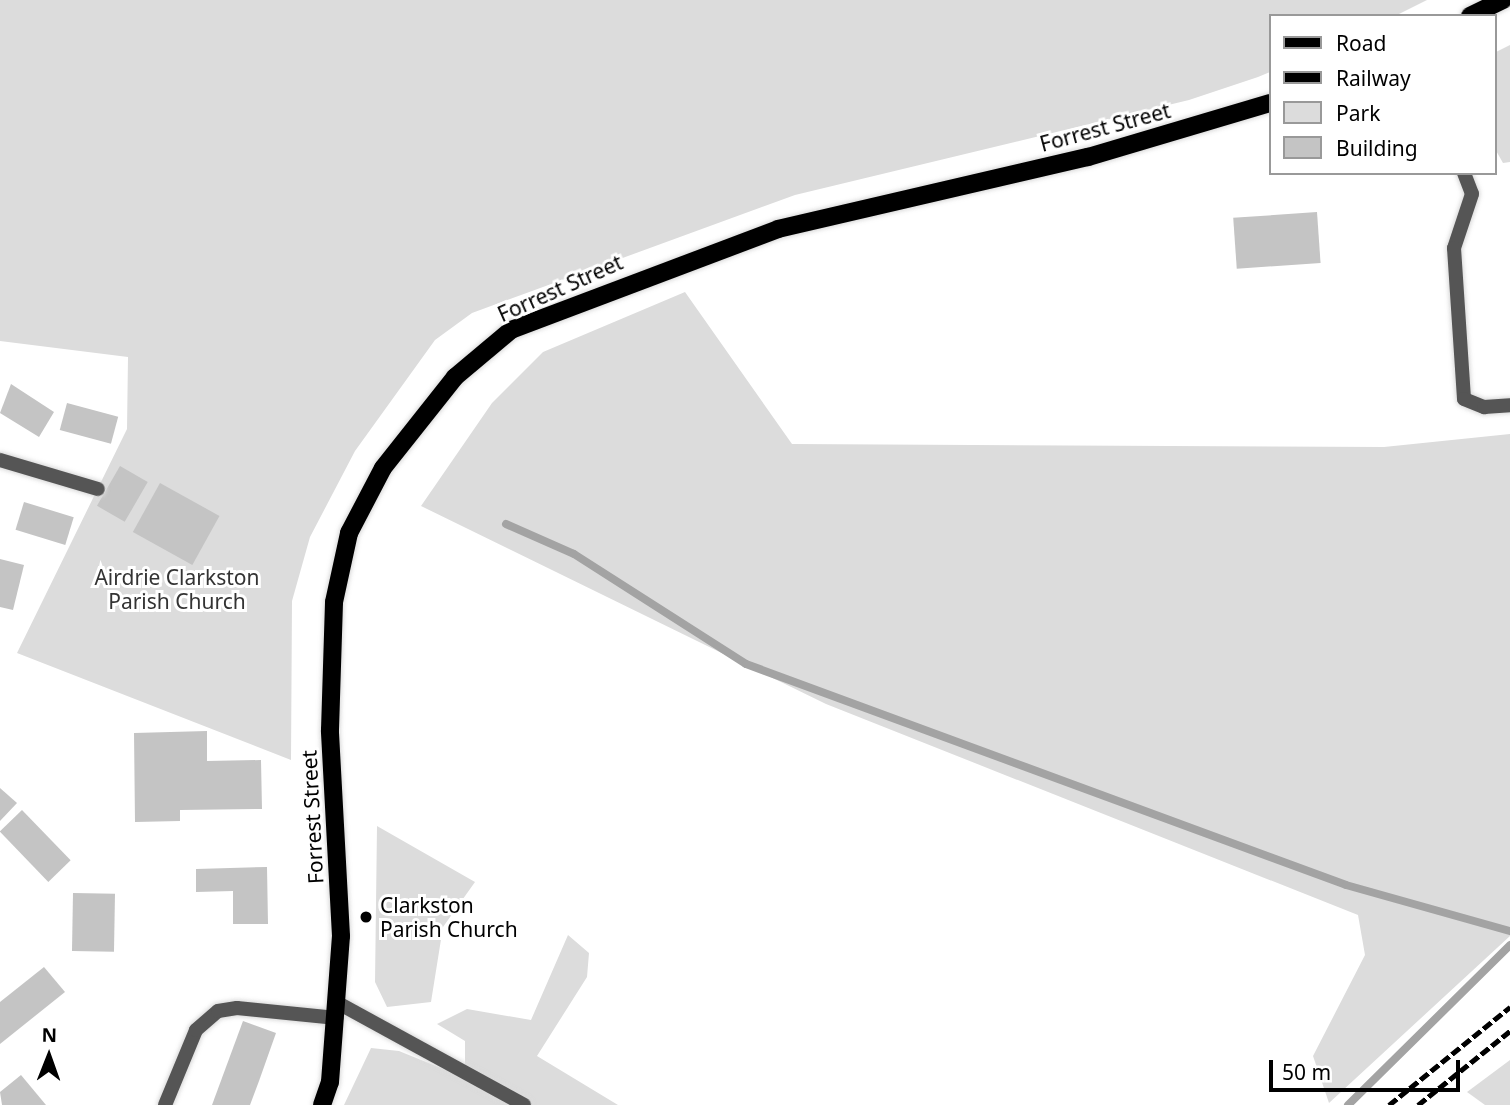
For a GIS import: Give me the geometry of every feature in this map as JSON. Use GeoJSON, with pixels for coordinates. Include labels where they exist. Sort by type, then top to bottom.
{"type":"FeatureCollection","features":[{"type":"Feature","properties":{"kind":"main road"},"geometry":{"type":"LineString","coordinates":[[1474,14],[1503,0]]}},
{"type":"Feature","properties":{"kind":"main road","name":"Forrest Street"},"geometry":{"type":"LineString","coordinates":[[322,1105],[337,1010],[341,936],[330,730],[334,602],[349,533],[383,468],[454,377],[511,330],[778,229],[1088,157],[1268,104]]}},
{"type":"Feature","properties":{"kind":"street"},"geometry":{"type":"LineString","coordinates":[[1465,175],[1472,194],[1454,248],[1464,399],[1484,407],[1510,405]]}},
{"type":"Feature","properties":{"kind":"street"},"geometry":{"type":"LineString","coordinates":[[0,460],[98,489]]}},
{"type":"Feature","properties":{"kind":"street"},"geometry":{"type":"LineString","coordinates":[[165,1105],[196,1030],[218,1012],[237,1007],[337,1010],[524,1105]]}},
{"type":"Feature","properties":{"kind":"green space"},"geometry":{"type":"Polygon","coordinates":[[[0,0],[1427,0],[1399,14],[1268,14],[1268,73],[1258,77],[1189,100],[795,195],[472,313],[435,340],[355,451],[310,537],[292,601],[291,760],[17,653],[127,429],[128,357],[0,341],[0,0]]]}},
{"type":"Feature","properties":{"kind":"green space"},"geometry":{"type":"Polygon","coordinates":[[[1510,45],[1510,162],[1503,163],[1496,151],[1496,52],[1510,45]]]}},
{"type":"Feature","properties":{"kind":"green space"},"geometry":{"type":"Polygon","coordinates":[[[685,292],[792,444],[1384,447],[1510,434],[1510,936],[1329,1103],[1313,1056],[1365,955],[1358,915],[826,704],[421,506],[492,403],[543,352],[685,292]]]}},
{"type":"Feature","properties":{"kind":"green space"},"geometry":{"type":"Polygon","coordinates":[[[377,826],[475,882],[443,927],[431,1002],[387,1007],[375,982],[377,826]]]}},
{"type":"Feature","properties":{"kind":"green space"},"geometry":{"type":"Polygon","coordinates":[[[568,935],[589,953],[587,977],[537,1056],[618,1105],[344,1105],[371,1048],[399,1051],[458,1075],[465,1069],[465,1041],[437,1024],[467,1009],[531,1020],[568,935]]]}},
{"type":"Feature","properties":{"kind":"green space"},"geometry":{"type":"Polygon","coordinates":[[[1510,1060],[1510,1105],[1485,1105],[1467,1092],[1510,1060]]]}},
{"type":"Feature","properties":{"kind":"building"},"geometry":{"type":"Polygon","coordinates":[[[1317,212],[1321,263],[1237,269],[1233,218],[1317,212]]]}},
{"type":"Feature","properties":{"kind":"building"},"geometry":{"type":"Polygon","coordinates":[[[11,384],[54,412],[39,437],[0,413],[11,384]]]}},
{"type":"Feature","properties":{"kind":"building"},"geometry":{"type":"Polygon","coordinates":[[[67,403],[118,417],[111,444],[60,430],[67,403]]]}},
{"type":"Feature","properties":{"kind":"building"},"geometry":{"type":"Polygon","coordinates":[[[120,466],[148,482],[125,522],[97,506],[120,466]]]}},
{"type":"Feature","properties":{"kind":"building","name":"Airdrie Clarkston Parish Church"},"geometry":{"type":"Polygon","coordinates":[[[160,483],[219,516],[192,565],[133,532],[160,483]]]}},
{"type":"Feature","properties":{"kind":"building"},"geometry":{"type":"Polygon","coordinates":[[[24,502],[74,517],[65,545],[16,530],[24,502]]]}},
{"type":"Feature","properties":{"kind":"building"},"geometry":{"type":"Polygon","coordinates":[[[0,559],[24,565],[13,610],[0,607],[0,559]]]}},
{"type":"Feature","properties":{"kind":"building"},"geometry":{"type":"Polygon","coordinates":[[[207,731],[207,761],[261,760],[262,809],[180,810],[180,821],[135,822],[134,733],[207,731]]]}},
{"type":"Feature","properties":{"kind":"building"},"geometry":{"type":"Polygon","coordinates":[[[0,788],[17,803],[0,821],[0,788]]]}},
{"type":"Feature","properties":{"kind":"building"},"geometry":{"type":"Polygon","coordinates":[[[22,810],[71,860],[48,882],[0,832],[22,810]]]}},
{"type":"Feature","properties":{"kind":"building"},"geometry":{"type":"Polygon","coordinates":[[[267,867],[268,924],[233,924],[233,891],[196,892],[196,869],[267,867]]]}},
{"type":"Feature","properties":{"kind":"building"},"geometry":{"type":"Polygon","coordinates":[[[73,893],[115,894],[114,952],[72,951],[73,893]]]}},
{"type":"Feature","properties":{"kind":"building"},"geometry":{"type":"Polygon","coordinates":[[[44,967],[65,992],[0,1044],[0,1002],[44,967]]]}},
{"type":"Feature","properties":{"kind":"building"},"geometry":{"type":"Polygon","coordinates":[[[243,1021],[276,1033],[259,1081],[250,1105],[212,1105],[243,1021]]]}},
{"type":"Feature","properties":{"kind":"building"},"geometry":{"type":"Polygon","coordinates":[[[21,1075],[46,1105],[2,1105],[0,1092],[21,1075]]]}},
{"type":"Feature","properties":{"kind":"waterway"},"geometry":{"type":"LineString","coordinates":[[506,524],[574,554],[746,664],[1346,885],[1510,931]]}},
{"type":"Feature","properties":{"kind":"waterway"},"geometry":{"type":"LineString","coordinates":[[1348,1105],[1510,945]]}},
{"type":"Feature","properties":{"kind":"railway"},"geometry":{"type":"LineString","coordinates":[[1389,1105],[1510,1007]]}},
{"type":"Feature","properties":{"kind":"railway"},"geometry":{"type":"LineString","coordinates":[[1418,1105],[1510,1031]]}},
{"type":"Feature","properties":{"kind":"place","name":"Clarkston Parish Church"},"geometry":{"type":"Point","coordinates":[366,917]}}]}
